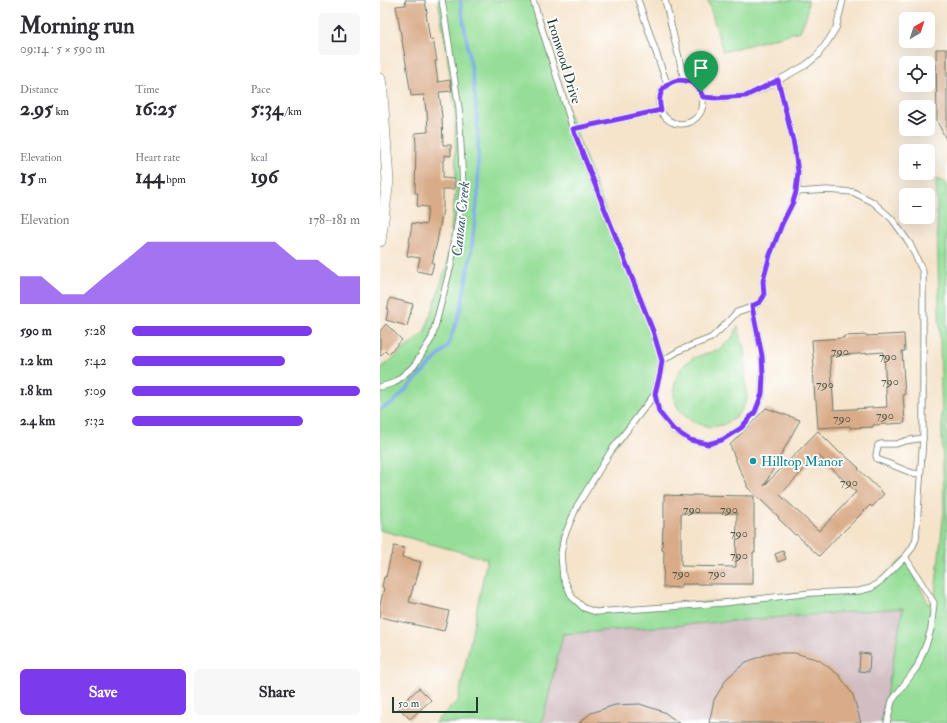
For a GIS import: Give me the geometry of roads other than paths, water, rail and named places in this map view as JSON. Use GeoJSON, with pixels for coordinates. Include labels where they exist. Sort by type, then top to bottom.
{"type":"FeatureCollection","features":[{"type":"Feature","properties":{"kind":"street"},"geometry":{"type":"LineString","coordinates":[[380,79],[388,180],[380,241]]}},
{"type":"Feature","properties":{"kind":"lane"},"geometry":{"type":"LineString","coordinates":[[380,387],[394,383],[414,366],[432,338],[451,265],[463,186],[459,108],[442,0]]}},
{"type":"Feature","properties":{"kind":"lane","name":"Ironwood Drive"},"geometry":{"type":"LineString","coordinates":[[533,0],[573,129],[653,331],[662,361]]}},
{"type":"Feature","properties":{"kind":"lane"},"geometry":{"type":"LineString","coordinates":[[638,0],[667,84]]}},
{"type":"Feature","properties":{"kind":"lane"},"geometry":{"type":"LineString","coordinates":[[665,0],[684,80]]}},
{"type":"Feature","properties":{"kind":"lane"},"geometry":{"type":"LineString","coordinates":[[703,97],[715,98],[746,96],[806,65],[818,56],[836,28],[843,0]]}},
{"type":"Feature","properties":{"kind":"lane"},"geometry":{"type":"LineString","coordinates":[[684,80],[689,81],[698,87],[704,103],[696,118],[691,122],[676,123],[664,116],[659,103],[660,96],[662,89],[667,84],[672,81],[684,80]]}},
{"type":"Feature","properties":{"kind":"lane"},"geometry":{"type":"LineString","coordinates":[[778,80],[794,145],[798,172],[796,192],[793,202],[782,224],[770,255],[763,281],[764,296],[760,302],[736,312],[724,327],[711,338],[680,350],[662,361],[655,394],[611,451],[577,506],[564,537],[561,554],[563,577],[572,597],[584,608],[596,612],[723,603],[811,592],[859,591],[871,588],[882,580],[912,548],[916,539],[923,438],[923,272],[910,244],[892,219],[872,202],[853,192],[827,190],[796,192]]}},
{"type":"Feature","properties":{"kind":"lane"},"geometry":{"type":"LineString","coordinates":[[573,129],[661,110]]}},
{"type":"Feature","properties":{"kind":"lane"},"geometry":{"type":"LineString","coordinates":[[655,394],[659,412],[673,429],[690,440],[708,444],[722,440],[741,428],[755,412],[762,394],[762,356],[752,306]]}},
{"type":"Feature","properties":{"kind":"lane"},"geometry":{"type":"LineString","coordinates":[[921,474],[912,473],[877,459],[876,456],[878,445],[896,444],[923,438]]}},
{"type":"Feature","properties":{"kind":"lane"},"geometry":{"type":"LineString","coordinates":[[887,723],[892,701],[917,667],[925,648],[931,629],[934,603],[905,557]]}},
{"type":"Feature","properties":{"kind":"waterway","name":"Canoas Creek"},"geometry":{"type":"LineString","coordinates":[[380,409],[393,403],[448,346],[460,311],[466,282],[478,195],[478,137],[473,78],[460,0]]}},
{"type":"Feature","properties":{"kind":"place","name":"Hilltop Manor"},"geometry":{"type":"Point","coordinates":[753,461]}}]}
